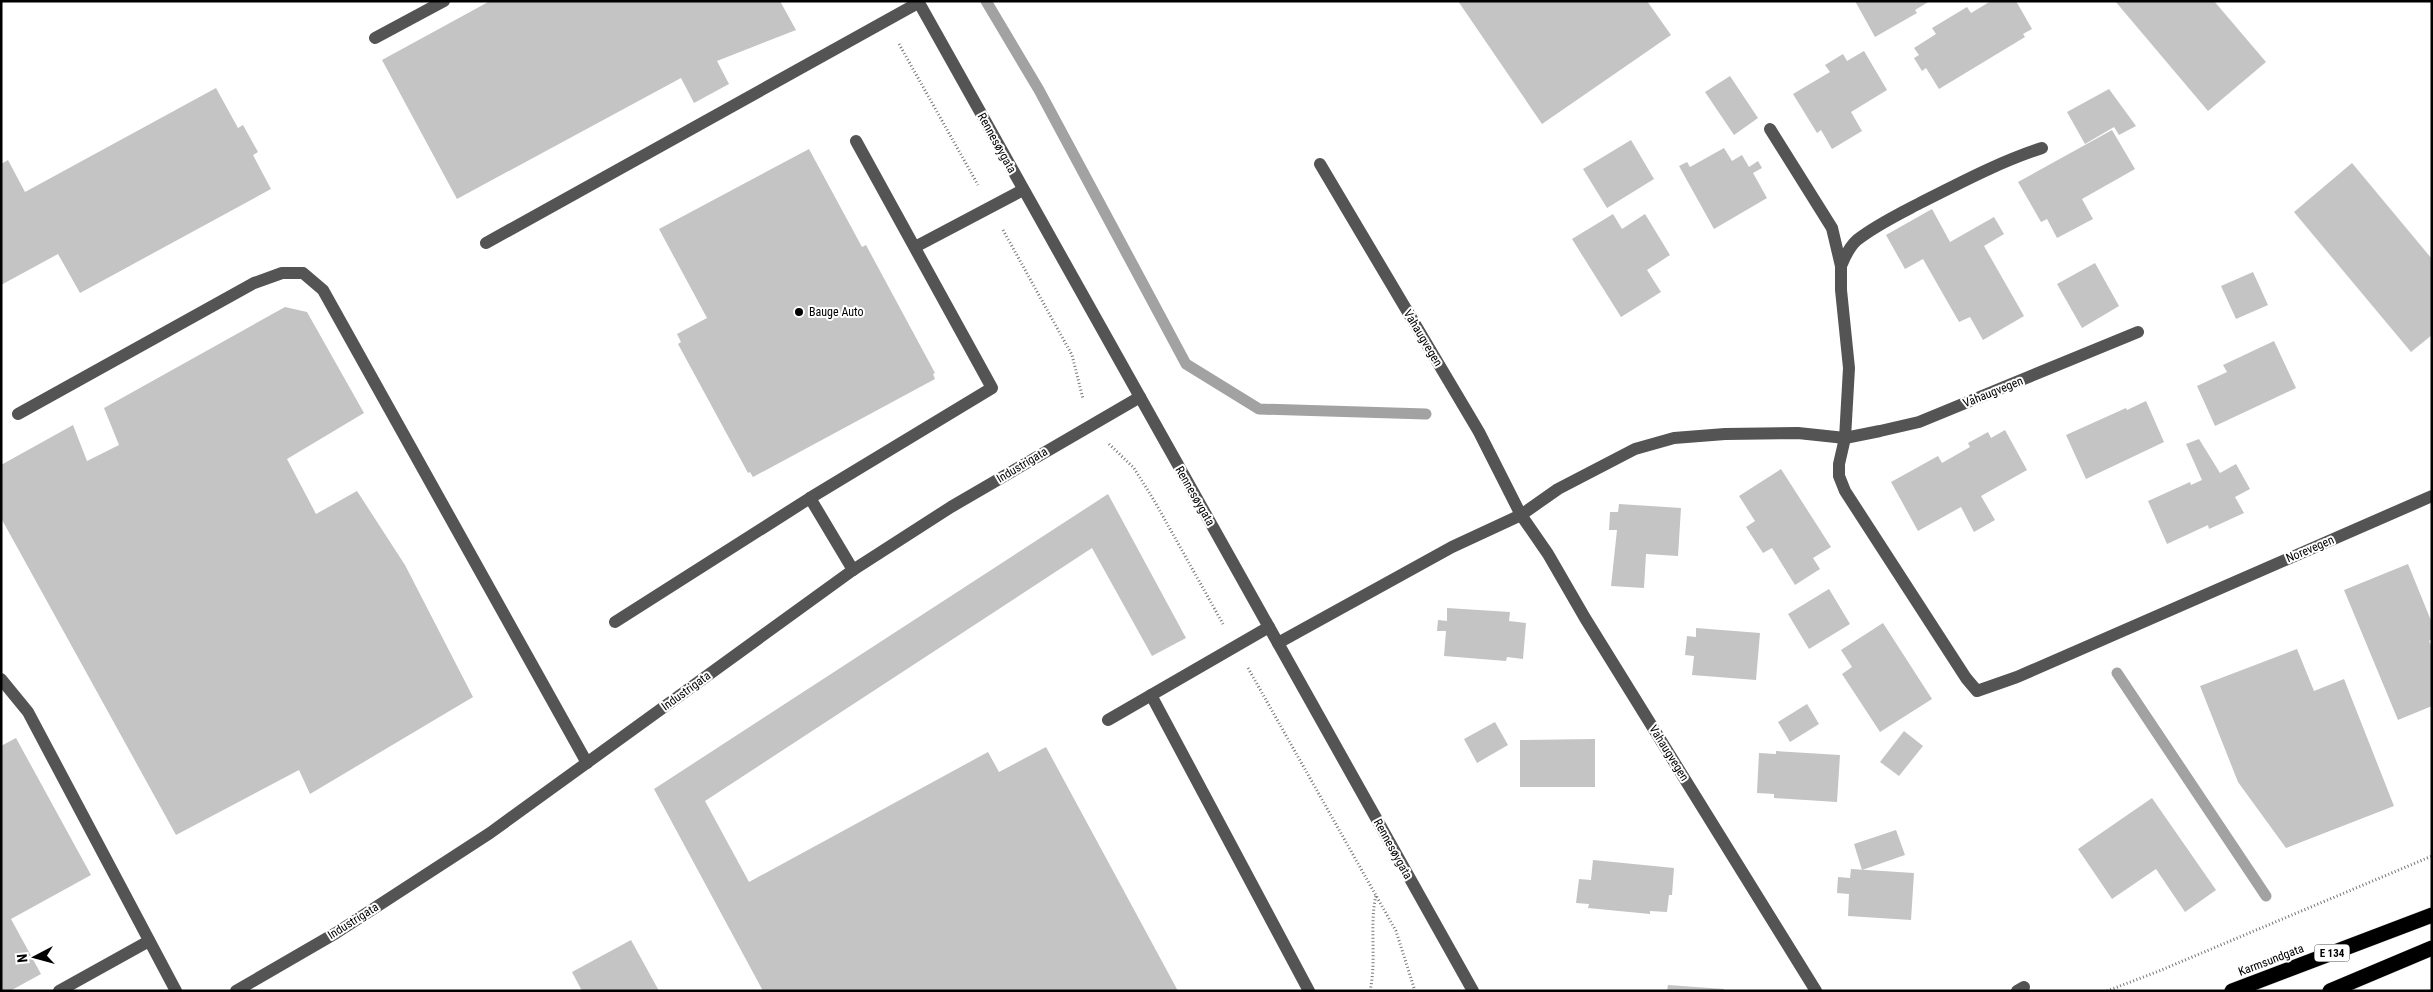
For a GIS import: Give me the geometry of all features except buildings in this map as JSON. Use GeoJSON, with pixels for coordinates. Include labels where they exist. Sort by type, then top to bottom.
{"type":"FeatureCollection","features":[{"type":"Feature","properties":{"kind":"highway","name":"Karmsundgata"},"geometry":{"type":"LineString","coordinates":[[2232,991],[2432,915]]}},
{"type":"Feature","properties":{"kind":"highway"},"geometry":{"type":"LineString","coordinates":[[2330,991],[2432,948]]}},
{"type":"Feature","properties":{"kind":"street"},"geometry":{"type":"LineString","coordinates":[[375,38],[444,1]]}},
{"type":"Feature","properties":{"kind":"street"},"geometry":{"type":"LineString","coordinates":[[486,243],[918,2]]}},
{"type":"Feature","properties":{"kind":"street","name":"Rennesøygata"},"geometry":{"type":"LineString","coordinates":[[918,2],[1270,627],[1472,991]]}},
{"type":"Feature","properties":{"kind":"street"},"geometry":{"type":"LineString","coordinates":[[1770,128],[1832,228],[1841,266],[1841,290],[1849,368],[1845,438]]}},
{"type":"Feature","properties":{"kind":"street"},"geometry":{"type":"LineString","coordinates":[[615,622],[810,498],[992,388],[856,141]]}},
{"type":"Feature","properties":{"kind":"street"},"geometry":{"type":"LineString","coordinates":[[1841,266],[1845,254],[1855,242],[1870,230],[1967,179],[2014,157],[2042,148]]}},
{"type":"Feature","properties":{"kind":"street","name":"Vahaugvegen"},"geometry":{"type":"LineString","coordinates":[[1320,164],[1479,432],[1522,514],[1816,991]]}},
{"type":"Feature","properties":{"kind":"street"},"geometry":{"type":"LineString","coordinates":[[915,247],[1024,190]]}},
{"type":"Feature","properties":{"kind":"street"},"geometry":{"type":"LineString","coordinates":[[18,414],[254,283],[282,273],[303,273],[323,290],[587,763]]}},
{"type":"Feature","properties":{"kind":"street","name":"Vahaugvegen"},"geometry":{"type":"LineString","coordinates":[[1278,643],[1452,547],[1522,514],[1558,489],[1635,449],[1654,442],[1674,438],[1725,434],[1798,434],[1845,438],[1919,422],[2138,332]]}},
{"type":"Feature","properties":{"kind":"street","name":"Industrigata"},"geometry":{"type":"LineString","coordinates":[[236,991],[336,933],[490,833],[853,570],[951,508],[1140,397]]}},
{"type":"Feature","properties":{"kind":"street","name":"Norevegen"},"geometry":{"type":"LineString","coordinates":[[1845,438],[1839,464],[1839,476],[1845,491],[1966,678],[1977,691],[2017,677],[2432,496]]}},
{"type":"Feature","properties":{"kind":"street"},"geometry":{"type":"LineString","coordinates":[[810,498],[853,570]]}},
{"type":"Feature","properties":{"kind":"street"},"geometry":{"type":"LineString","coordinates":[[1108,720],[1270,627]]}},
{"type":"Feature","properties":{"kind":"street"},"geometry":{"type":"LineString","coordinates":[[1,678],[28,712],[176,991]]}},
{"type":"Feature","properties":{"kind":"street"},"geometry":{"type":"LineString","coordinates":[[1151,696],[1309,991]]}},
{"type":"Feature","properties":{"kind":"street"},"geometry":{"type":"LineString","coordinates":[[60,991],[149,941]]}},
{"type":"Feature","properties":{"kind":"path"},"geometry":{"type":"LineString","coordinates":[[886,21],[1072,355],[1091,426],[1134,468],[1155,502],[1396,931],[1415,991]]}},
{"type":"Feature","properties":{"kind":"path"},"geometry":{"type":"LineString","coordinates":[[2107,991],[2160,971],[2432,856]]}},
{"type":"Feature","properties":{"kind":"path"},"geometry":{"type":"LineString","coordinates":[[1370,991],[1373,978],[1375,930],[1373,908],[1376,894]]}},
{"type":"Feature","properties":{"kind":"waterway"},"geometry":{"type":"LineString","coordinates":[[986,1],[1039,90],[1186,364],[1259,409],[1426,414]]}},
{"type":"Feature","properties":{"kind":"waterway"},"geometry":{"type":"LineString","coordinates":[[2117,673],[2266,896]]}},
{"type":"Feature","properties":{"kind":"place","name":"Bauge Auto"},"geometry":{"type":"Point","coordinates":[799,312]}}]}
